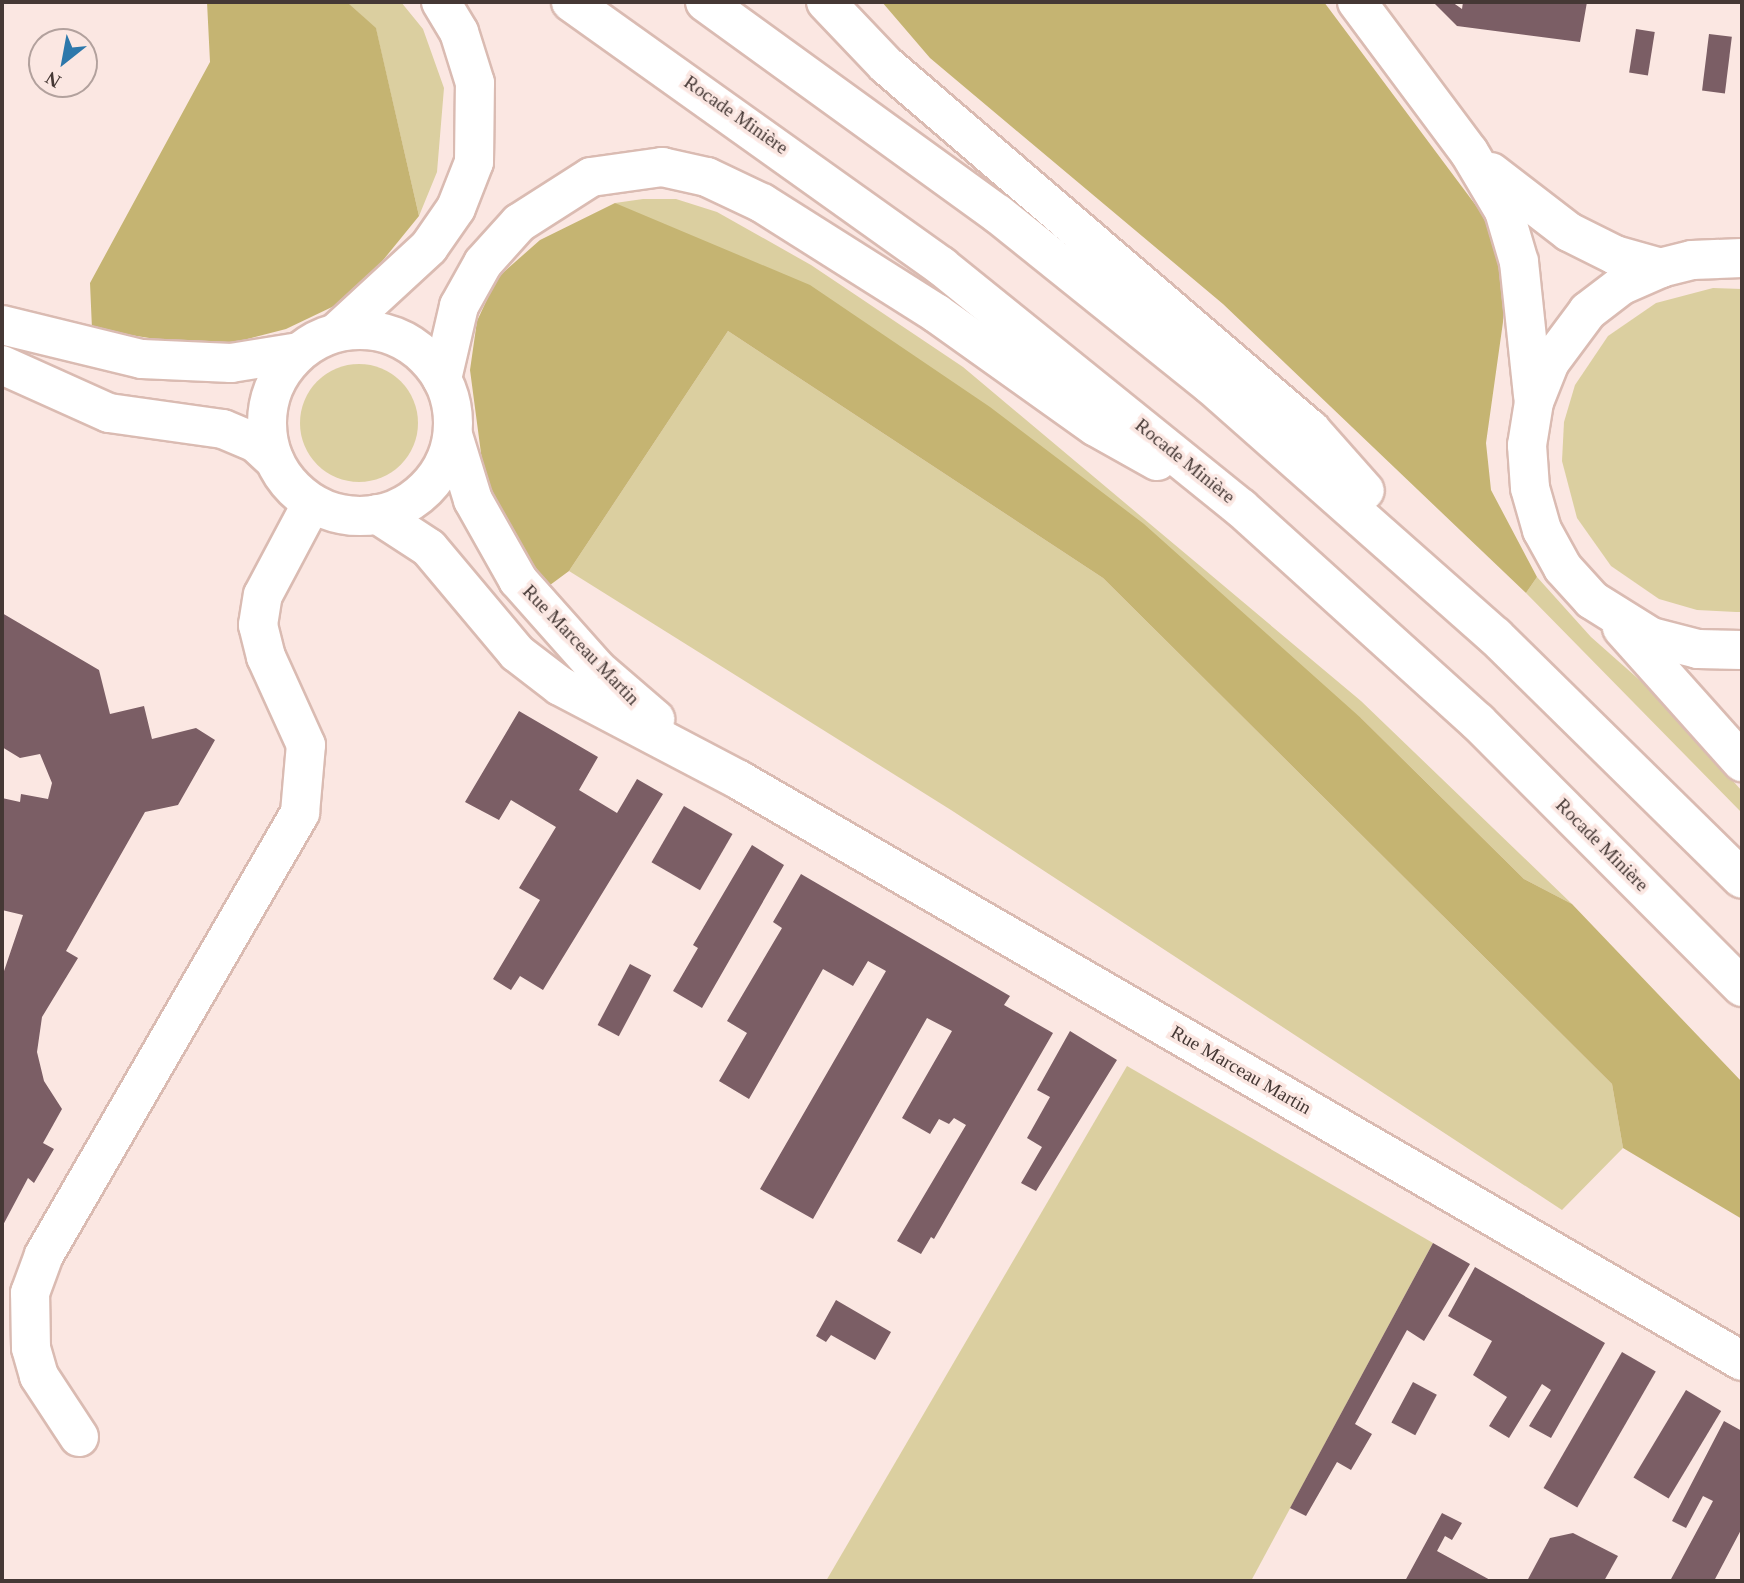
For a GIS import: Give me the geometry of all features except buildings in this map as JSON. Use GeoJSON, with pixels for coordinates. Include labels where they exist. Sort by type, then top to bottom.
{"type":"FeatureCollection","features":[{"type":"Feature","properties":{"kind":"main road"},"geometry":{"type":"LineString","coordinates":[[337,332],[429,247],[456,208],[474,162],[475,83],[459,32],[441,2]]}},
{"type":"Feature","properties":{"kind":"main road","name":"Rocade Minière"},"geometry":{"type":"LineString","coordinates":[[571,2],[931,258],[1241,508],[1478,722],[1742,987]]}},
{"type":"Feature","properties":{"kind":"main road"},"geometry":{"type":"LineString","coordinates":[[705,2],[922,157],[1135,322],[1495,636],[1742,879]]}},
{"type":"Feature","properties":{"kind":"main road"},"geometry":{"type":"LineString","coordinates":[[826,2],[886,65],[1311,430],[1495,636]]}},
{"type":"Feature","properties":{"kind":"main road"},"geometry":{"type":"LineString","coordinates":[[1357,2],[1469,152],[1504,211],[1519,262],[1534,402]]}},
{"type":"Feature","properties":{"kind":"main road"},"geometry":{"type":"LineString","coordinates":[[1469,152],[1569,232],[1615,255],[1661,268]]}},
{"type":"Feature","properties":{"kind":"main road"},"geometry":{"type":"LineString","coordinates":[[442,379],[459,306],[483,263],[519,223],[591,177],[638,167],[683,170],[733,188],[808,230],[1096,427],[1241,508]]}},
{"type":"Feature","properties":{"kind":"main road"},"geometry":{"type":"LineString","coordinates":[[1742,258],[1692,260],[1661,268],[1622,285],[1573,327],[1550,362],[1534,402],[1527,445],[1535,509],[1563,568],[1609,614],[1742,762]]}},
{"type":"Feature","properties":{"kind":"main road","name":"Rue Marceau Martin"},"geometry":{"type":"LineString","coordinates":[[2,325],[142,359],[231,363],[299,352],[337,332],[365,329],[391,335],[426,357],[442,379],[452,406],[453,435],[484,523],[538,604],[622,693],[739,780]]}},
{"type":"Feature","properties":{"kind":"main road","name":"Rue Marceau Martin"},"geometry":{"type":"LineString","coordinates":[[299,352],[280,375],[270,402],[268,431],[274,460],[290,484],[312,503],[350,516],[377,514],[404,505],[428,487],[444,463],[453,435]]}},
{"type":"Feature","properties":{"kind":"main road","name":"Rue Marceau Martin"},"geometry":{"type":"LineString","coordinates":[[2,365],[109,413],[232,432],[274,460]]}},
{"type":"Feature","properties":{"kind":"main road"},"geometry":{"type":"LineString","coordinates":[[79,1437],[39,1376],[32,1348],[30,1293],[44,1255],[300,813],[306,745],[267,657],[258,625],[263,595],[312,503]]}},
{"type":"Feature","properties":{"kind":"main road","name":"Rue Marceau Martin"},"geometry":{"type":"LineString","coordinates":[[377,514],[412,533],[442,560],[499,633],[537,670],[739,780],[1742,1361]]}},
{"type":"Feature","properties":{"kind":"main road"},"geometry":{"type":"LineString","coordinates":[[1609,614],[1674,645],[1742,650]]}},
{"type":"Feature","properties":{"kind":"shaded area"},"geometry":{"type":"Polygon","coordinates":[[[207,2],[347,2],[376,28],[419,216],[353,297],[286,329],[213,348],[92,329],[90,283],[210,62],[207,2]]]}},
{"type":"Feature","properties":{"kind":"shaded area"},"geometry":{"type":"Polygon","coordinates":[[[347,2],[401,2],[423,29],[444,88],[437,172],[419,216],[376,29],[347,2]]]}},
{"type":"Feature","properties":{"kind":"shaded area"},"geometry":{"type":"Polygon","coordinates":[[[882,2],[1324,2],[1489,223],[1503,272],[1503,322],[1486,443],[1491,490],[1537,577],[1526,593],[1223,304],[930,58],[882,2]]]}},
{"type":"Feature","properties":{"kind":"shaded area"},"geometry":{"type":"Polygon","coordinates":[[[643,199],[676,199],[717,212],[811,265],[963,367],[1361,701],[1572,904],[1524,879],[1362,719],[615,203],[643,199]]]}},
{"type":"Feature","properties":{"kind":"shaded area"},"geometry":{"type":"Polygon","coordinates":[[[615,203],[810,285],[990,407],[1144,524],[1362,719],[1524,879],[1572,904],[1742,1082],[1742,1219],[1623,1148],[1612,1084],[1103,578],[728,331],[569,571],[546,588],[499,526],[484,476],[470,370],[477,321],[497,278],[540,240],[615,203]]]}},
{"type":"Feature","properties":{"kind":"shaded area"},"geometry":{"type":"Polygon","coordinates":[[[1713,288],[1742,289],[1742,612],[1697,610],[1659,599],[1611,566],[1577,518],[1562,461],[1564,422],[1575,385],[1608,336],[1656,303],[1713,288]]]}},
{"type":"Feature","properties":{"kind":"shaded area"},"geometry":{"type":"Polygon","coordinates":[[[728,331],[1103,578],[1612,1084],[1623,1148],[1562,1210],[951,810],[569,571],[728,331]]]}},
{"type":"Feature","properties":{"kind":"shaded area"},"geometry":{"type":"Polygon","coordinates":[[[359,364],[381,369],[401,381],[413,401],[418,423],[413,445],[401,465],[381,477],[359,482],[337,477],[317,465],[305,445],[300,423],[305,401],[317,381],[337,369],[359,364]]]}},
{"type":"Feature","properties":{"kind":"shaded area"},"geometry":{"type":"Polygon","coordinates":[[[1537,577],[1591,637],[1652,691],[1742,791],[1742,813],[1526,593],[1537,577]]]}},
{"type":"Feature","properties":{"kind":"shaded area"},"geometry":{"type":"Polygon","coordinates":[[[1127,1066],[1433,1243],[1251,1581],[826,1581],[1127,1066]]]}}]}
